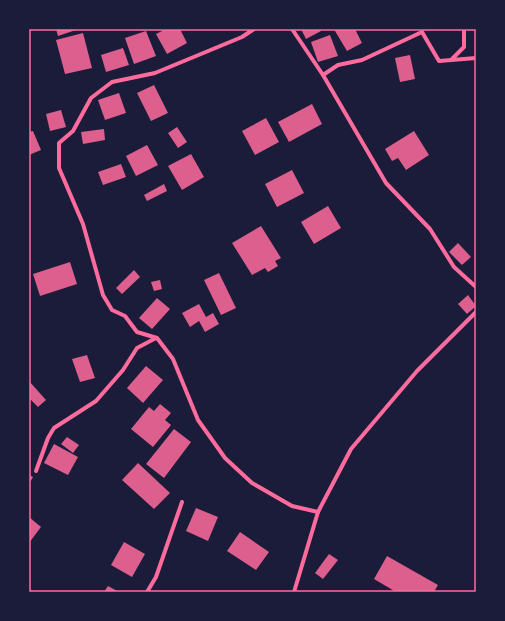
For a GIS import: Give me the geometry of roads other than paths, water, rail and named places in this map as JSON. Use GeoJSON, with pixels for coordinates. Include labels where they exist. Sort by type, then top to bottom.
{"type":"FeatureCollection","features":[{"type":"Feature","properties":{"kind":"street"},"geometry":{"type":"LineString","coordinates":[[254,29],[242,37],[155,73],[112,82],[91,98],[72,131],[59,142],[59,168],[83,224],[103,295],[112,310],[125,316],[137,332],[157,338],[173,359],[198,420],[225,458],[252,483],[292,506],[318,512]]}},
{"type":"Feature","properties":{"kind":"street"},"geometry":{"type":"LineString","coordinates":[[292,29],[323,75],[386,183],[430,229],[454,267],[476,287]]}},
{"type":"Feature","properties":{"kind":"street"},"geometry":{"type":"LineString","coordinates":[[452,59],[464,47],[464,29]]}},
{"type":"Feature","properties":{"kind":"street"},"geometry":{"type":"LineString","coordinates":[[323,75],[338,65],[362,60],[422,32],[439,61],[476,58]]}},
{"type":"Feature","properties":{"kind":"street"},"geometry":{"type":"LineString","coordinates":[[294,592],[318,512],[351,449],[417,371],[476,312]]}},
{"type":"Feature","properties":{"kind":"street"},"geometry":{"type":"LineString","coordinates":[[36,471],[48,438],[54,428],[96,401],[123,370],[138,348],[157,338]]}},
{"type":"Feature","properties":{"kind":"street"},"geometry":{"type":"LineString","coordinates":[[147,592],[156,577],[182,502]]}}]}
